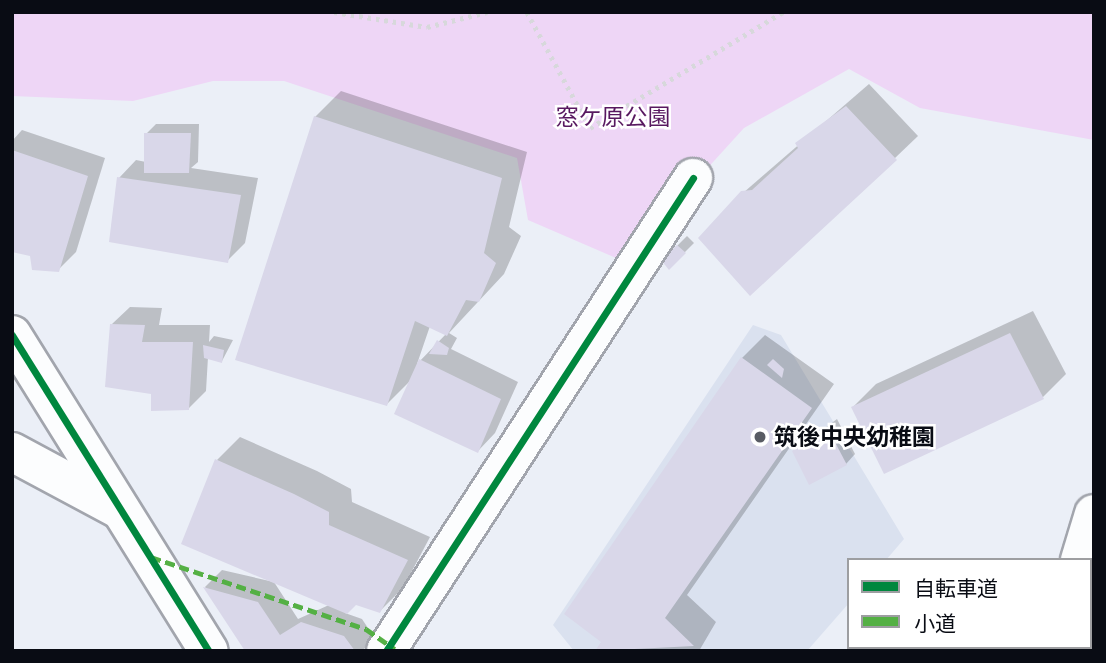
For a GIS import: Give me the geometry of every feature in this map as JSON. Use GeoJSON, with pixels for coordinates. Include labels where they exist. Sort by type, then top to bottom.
{"type":"FeatureCollection","features":[{"type":"Feature","properties":{"kind":"street"},"geometry":{"type":"LineString","coordinates":[[386,651],[693,178]]}},
{"type":"Feature","properties":{"kind":"street"},"geometry":{"type":"LineString","coordinates":[[12,335],[209,651]]}},
{"type":"Feature","properties":{"kind":"street"},"geometry":{"type":"LineString","coordinates":[[12,452],[122,511]]}},
{"type":"Feature","properties":{"kind":"street"},"geometry":{"type":"LineString","coordinates":[[1081,558],[1094,513]]}},
{"type":"Feature","properties":{"kind":"path"},"geometry":{"type":"LineString","coordinates":[[334,12],[427,27],[487,12]]}},
{"type":"Feature","properties":{"kind":"path"},"geometry":{"type":"LineString","coordinates":[[527,12],[590,128],[783,12]]}},
{"type":"Feature","properties":{"kind":"shaded area","name":"筑後中央幼稚園"},"geometry":{"type":"Polygon","coordinates":[[[753,325],[781,335],[904,539],[888,558],[847,558],[847,605],[807,651],[574,651],[553,625],[753,325]]]}},
{"type":"Feature","properties":{"kind":"green space","name":"窓ケ原公園"},"geometry":{"type":"Polygon","coordinates":[[[12,12],[1094,12],[1094,140],[920,108],[849,69],[744,128],[623,261],[528,220],[517,158],[284,81],[213,81],[133,101],[12,96],[12,12]]]}},
{"type":"Feature","properties":{"kind":"building"},"geometry":{"type":"Polygon","coordinates":[[[846,106],[897,160],[750,296],[698,238],[741,191],[752,190],[798,148],[795,143],[846,106]]]}},
{"type":"Feature","properties":{"kind":"building"},"geometry":{"type":"Polygon","coordinates":[[[314,116],[502,178],[484,253],[496,263],[479,302],[466,300],[447,336],[415,321],[387,406],[235,360],[314,116]]]}},
{"type":"Feature","properties":{"kind":"building"},"geometry":{"type":"Polygon","coordinates":[[[144,133],[191,133],[189,173],[144,173],[144,133]]]}},
{"type":"Feature","properties":{"kind":"building"},"geometry":{"type":"Polygon","coordinates":[[[12,150],[88,176],[59,272],[32,270],[30,256],[12,252],[12,150]]]}},
{"type":"Feature","properties":{"kind":"building"},"geometry":{"type":"Polygon","coordinates":[[[117,177],[241,195],[228,263],[109,242],[117,177]]]}},
{"type":"Feature","properties":{"kind":"building"},"geometry":{"type":"Polygon","coordinates":[[[677,245],[686,253],[669,270],[661,260],[677,245]]]}},
{"type":"Feature","properties":{"kind":"building"},"geometry":{"type":"Polygon","coordinates":[[[110,324],[145,325],[142,342],[193,342],[189,410],[151,411],[151,394],[105,387],[110,324]]]}},
{"type":"Feature","properties":{"kind":"building"},"geometry":{"type":"Polygon","coordinates":[[[1010,333],[1044,399],[884,474],[851,407],[1010,333]]]}},
{"type":"Feature","properties":{"kind":"building"},"geometry":{"type":"Polygon","coordinates":[[[437,340],[449,348],[447,355],[429,354],[437,340]]]}},
{"type":"Feature","properties":{"kind":"building"},"geometry":{"type":"Polygon","coordinates":[[[203,345],[224,350],[222,363],[204,358],[203,345]]]}},
{"type":"Feature","properties":{"kind":"building"},"geometry":{"type":"Polygon","coordinates":[[[741,357],[812,408],[665,618],[694,646],[595,651],[601,642],[564,614],[741,357]]]}},
{"type":"Feature","properties":{"kind":"building"},"geometry":{"type":"Polygon","coordinates":[[[419,359],[501,399],[478,453],[394,414],[419,359]]]}},
{"type":"Feature","properties":{"kind":"building"},"geometry":{"type":"Polygon","coordinates":[[[773,359],[784,369],[782,378],[767,365],[773,359]]]}},
{"type":"Feature","properties":{"kind":"building"},"geometry":{"type":"Polygon","coordinates":[[[827,427],[847,465],[809,485],[792,451],[827,427]]]}},
{"type":"Feature","properties":{"kind":"building"},"geometry":{"type":"Polygon","coordinates":[[[215,459],[329,512],[329,525],[408,560],[380,613],[356,605],[347,614],[181,544],[215,459]]]}},
{"type":"Feature","properties":{"kind":"building"},"geometry":{"type":"Polygon","coordinates":[[[203,587],[258,602],[280,635],[301,622],[344,636],[355,651],[245,651],[203,587]]]}},
{"type":"Feature","properties":{"kind":"marked path"},"geometry":{"type":"LineString","coordinates":[[151,557],[366,629],[395,649]]}},
{"type":"Feature","properties":{"kind":"cycle path"},"geometry":{"type":"LineString","coordinates":[[386,651],[693,178]]}},
{"type":"Feature","properties":{"kind":"cycle path"},"geometry":{"type":"LineString","coordinates":[[12,335],[209,651]]}},
{"type":"Feature","properties":{"kind":"place","name":"筑後中央幼稚園"},"geometry":{"type":"Point","coordinates":[760,437]}}]}
